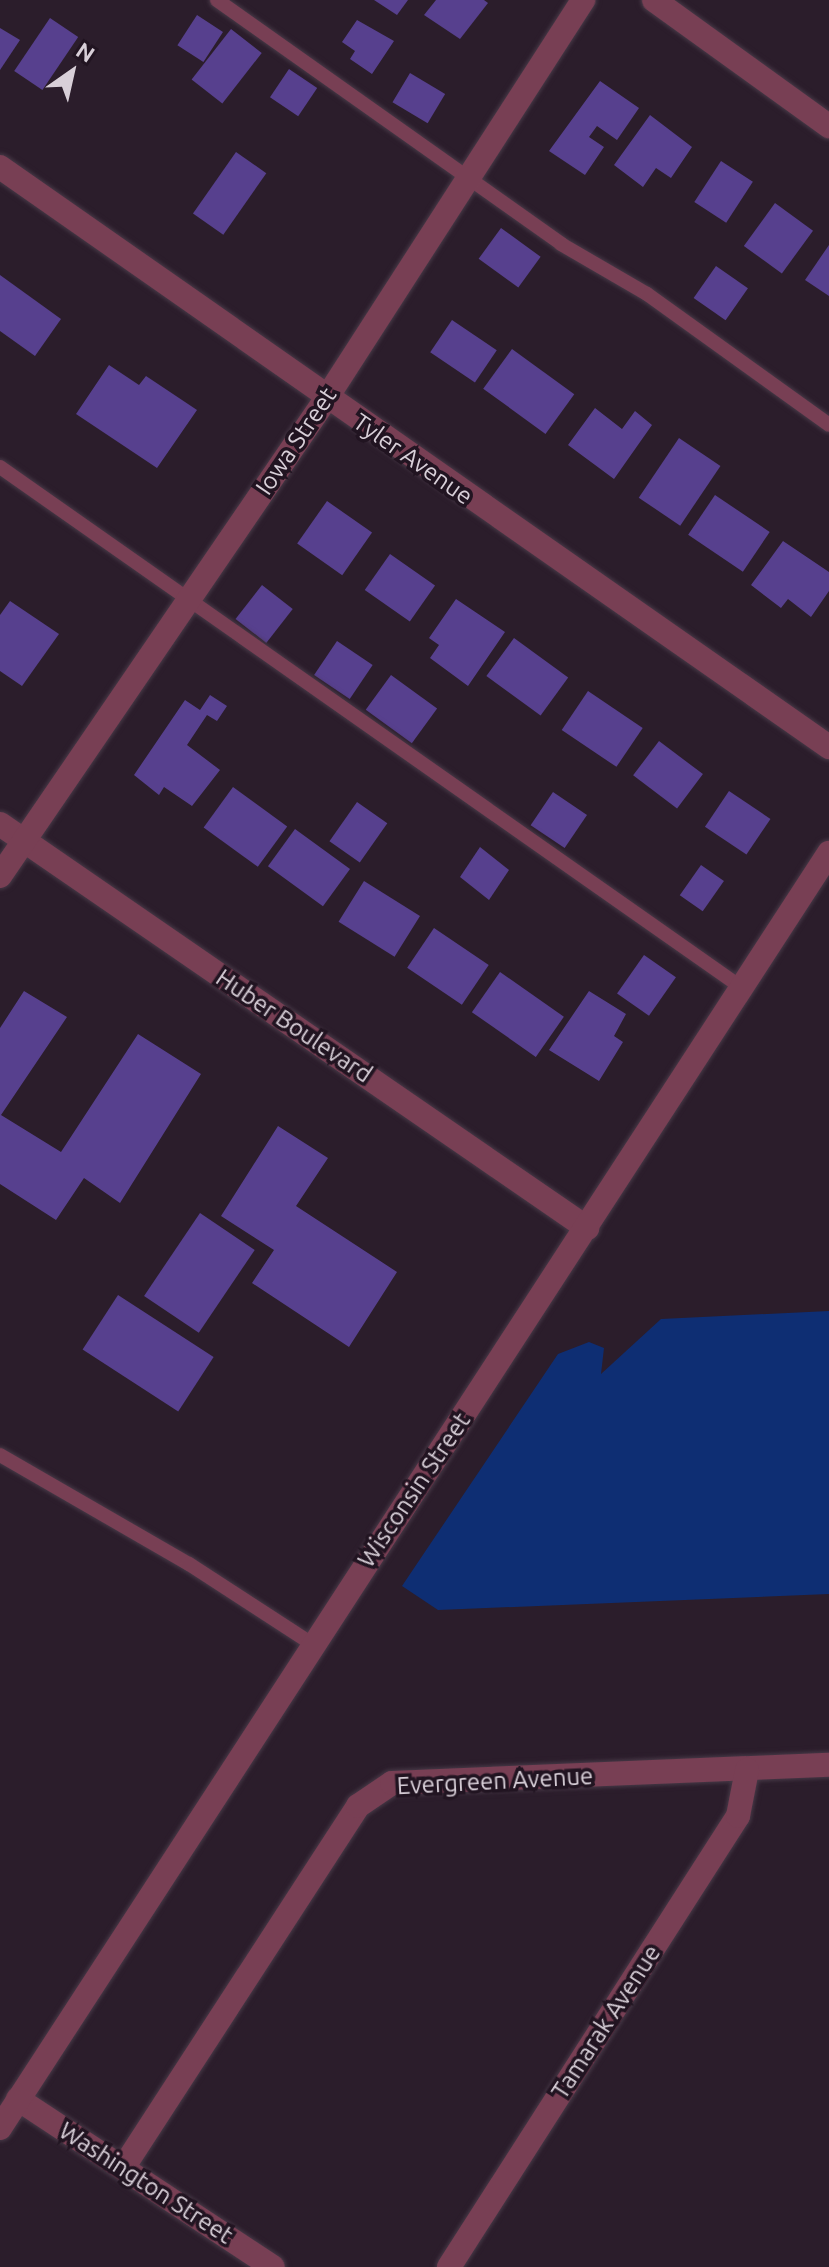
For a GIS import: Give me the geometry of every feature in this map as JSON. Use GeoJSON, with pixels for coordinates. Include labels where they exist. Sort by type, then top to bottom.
{"type":"FeatureCollection","features":[{"type":"Feature","properties":{"kind":"street","name":"Iowa Street"},"geometry":{"type":"LineString","coordinates":[[0,876],[326,399],[583,0]]}},
{"type":"Feature","properties":{"kind":"street"},"geometry":{"type":"LineString","coordinates":[[654,0],[829,126]]}},
{"type":"Feature","properties":{"kind":"street","name":"Tyler Avenue"},"geometry":{"type":"LineString","coordinates":[[0,167],[326,399],[829,747]]}},
{"type":"Feature","properties":{"kind":"street","name":"Huber Boulevard"},"geometry":{"type":"LineString","coordinates":[[0,824],[587,1228]]}},
{"type":"Feature","properties":{"kind":"street","name":"Wisconsin Street"},"geometry":{"type":"LineString","coordinates":[[6,2116],[829,853]]}},
{"type":"Feature","properties":{"kind":"street","name":"Evergreen Avenue"},"geometry":{"type":"LineString","coordinates":[[123,2168],[358,1806],[392,1783],[829,1765]]}},
{"type":"Feature","properties":{"kind":"street","name":"Tamarak Avenue"},"geometry":{"type":"LineString","coordinates":[[449,2267],[738,1816],[747,1770]]}},
{"type":"Feature","properties":{"kind":"street","name":"Washington Street"},"geometry":{"type":"LineString","coordinates":[[6,2116],[123,2168],[273,2267]]}},
{"type":"Feature","properties":{"kind":"lane"},"geometry":{"type":"LineString","coordinates":[[217,0],[561,244],[647,294],[829,425]]}},
{"type":"Feature","properties":{"kind":"lane"},"geometry":{"type":"LineString","coordinates":[[0,467],[742,988]]}},
{"type":"Feature","properties":{"kind":"lane"},"geometry":{"type":"LineString","coordinates":[[0,1455],[189,1564],[312,1644]]}},
{"type":"Feature","properties":{"kind":"water"},"geometry":{"type":"Polygon","coordinates":[[[829,1311],[829,1594],[438,1610],[402,1586],[558,1354],[589,1342],[604,1348],[601,1374],[661,1319],[829,1311]]]}},
{"type":"Feature","properties":{"kind":"building"},"geometry":{"type":"Polygon","coordinates":[[[374,0],[408,0],[397,15],[374,0]]]}},
{"type":"Feature","properties":{"kind":"building"},"geometry":{"type":"Polygon","coordinates":[[[436,0],[484,0],[488,3],[460,39],[424,15],[436,0]]]}},
{"type":"Feature","properties":{"kind":"building"},"geometry":{"type":"Polygon","coordinates":[[[197,15],[223,32],[203,62],[177,45],[197,15]]]}},
{"type":"Feature","properties":{"kind":"building"},"geometry":{"type":"Polygon","coordinates":[[[50,18],[78,37],[42,90],[14,71],[50,18]]]}},
{"type":"Feature","properties":{"kind":"building"},"geometry":{"type":"Polygon","coordinates":[[[357,20],[394,41],[372,74],[350,59],[355,51],[342,42],[357,20]]]}},
{"type":"Feature","properties":{"kind":"building"},"geometry":{"type":"Polygon","coordinates":[[[0,28],[20,40],[0,70],[0,28]]]}},
{"type":"Feature","properties":{"kind":"building"},"geometry":{"type":"Polygon","coordinates":[[[231,29],[262,53],[222,103],[192,79],[231,29]]]}},
{"type":"Feature","properties":{"kind":"building"},"geometry":{"type":"Polygon","coordinates":[[[289,69],[317,88],[298,116],[270,97],[289,69]]]}},
{"type":"Feature","properties":{"kind":"building"},"geometry":{"type":"Polygon","coordinates":[[[410,73],[445,94],[428,123],[392,102],[410,73]]]}},
{"type":"Feature","properties":{"kind":"building"},"geometry":{"type":"Polygon","coordinates":[[[600,81],[639,108],[617,140],[597,126],[589,137],[604,147],[585,175],[549,151],[600,81]]]}},
{"type":"Feature","properties":{"kind":"building"},"geometry":{"type":"Polygon","coordinates":[[[650,115],[692,147],[671,178],[656,168],[643,187],[614,165],[650,115]]]}},
{"type":"Feature","properties":{"kind":"building"},"geometry":{"type":"Polygon","coordinates":[[[236,152],[266,173],[223,235],[193,213],[236,152]]]}},
{"type":"Feature","properties":{"kind":"building"},"geometry":{"type":"Polygon","coordinates":[[[721,161],[753,182],[726,223],[694,202],[721,161]]]}},
{"type":"Feature","properties":{"kind":"building"},"geometry":{"type":"Polygon","coordinates":[[[775,203],[813,231],[782,274],[744,246],[775,203]]]}},
{"type":"Feature","properties":{"kind":"building"},"geometry":{"type":"Polygon","coordinates":[[[501,228],[541,257],[518,288],[479,259],[501,228]]]}},
{"type":"Feature","properties":{"kind":"building"},"geometry":{"type":"Polygon","coordinates":[[[829,245],[829,296],[805,280],[829,245]]]}},
{"type":"Feature","properties":{"kind":"building"},"geometry":{"type":"Polygon","coordinates":[[[716,266],[748,288],[726,320],[694,298],[716,266]]]}},
{"type":"Feature","properties":{"kind":"building"},"geometry":{"type":"Polygon","coordinates":[[[0,275],[61,319],[35,356],[0,331],[0,275]]]}},
{"type":"Feature","properties":{"kind":"building"},"geometry":{"type":"Polygon","coordinates":[[[452,320],[497,350],[475,383],[430,352],[452,320]]]}},
{"type":"Feature","properties":{"kind":"building"},"geometry":{"type":"Polygon","coordinates":[[[512,349],[574,394],[545,434],[483,389],[512,349]]]}},
{"type":"Feature","properties":{"kind":"building"},"geometry":{"type":"Polygon","coordinates":[[[109,365],[139,385],[146,376],[197,410],[157,468],[76,414],[109,365]]]}},
{"type":"Feature","properties":{"kind":"building"},"geometry":{"type":"Polygon","coordinates":[[[595,408],[622,429],[635,411],[652,425],[614,479],[568,445],[595,408]]]}},
{"type":"Feature","properties":{"kind":"building"},"geometry":{"type":"Polygon","coordinates":[[[679,438],[720,466],[680,526],[639,498],[679,438]]]}},
{"type":"Feature","properties":{"kind":"building"},"geometry":{"type":"Polygon","coordinates":[[[715,495],[770,532],[743,572],[688,535],[715,495]]]}},
{"type":"Feature","properties":{"kind":"building"},"geometry":{"type":"Polygon","coordinates":[[[327,501],[372,533],[342,575],[297,544],[327,501]]]}},
{"type":"Feature","properties":{"kind":"building"},"geometry":{"type":"Polygon","coordinates":[[[783,541],[829,572],[829,591],[811,617],[788,599],[781,608],[751,585],[783,541]]]}},
{"type":"Feature","properties":{"kind":"building"},"geometry":{"type":"Polygon","coordinates":[[[390,554],[435,586],[410,622],[365,590],[390,554]]]}},
{"type":"Feature","properties":{"kind":"building"},"geometry":{"type":"Polygon","coordinates":[[[262,585],[293,609],[266,643],[236,619],[262,585]]]}},
{"type":"Feature","properties":{"kind":"building"},"geometry":{"type":"Polygon","coordinates":[[[456,599],[505,632],[468,686],[430,658],[439,645],[429,638],[456,599]]]}},
{"type":"Feature","properties":{"kind":"building"},"geometry":{"type":"Polygon","coordinates":[[[10,601],[59,634],[22,686],[0,671],[0,615],[10,601]]]}},
{"type":"Feature","properties":{"kind":"building"},"geometry":{"type":"Polygon","coordinates":[[[514,638],[568,677],[541,715],[486,676],[514,638]]]}},
{"type":"Feature","properties":{"kind":"building"},"geometry":{"type":"Polygon","coordinates":[[[337,641],[373,665],[350,699],[314,675],[337,641]]]}},
{"type":"Feature","properties":{"kind":"building"},"geometry":{"type":"Polygon","coordinates":[[[391,675],[437,709],[412,743],[366,710],[391,675]]]}},
{"type":"Feature","properties":{"kind":"building"},"geometry":{"type":"Polygon","coordinates":[[[588,691],[643,728],[616,767],[562,730],[588,691]]]}},
{"type":"Feature","properties":{"kind":"building"},"geometry":{"type":"Polygon","coordinates":[[[210,695],[227,706],[217,721],[207,715],[187,745],[220,770],[192,806],[164,787],[159,795],[134,775],[185,700],[200,710],[210,695]]]}},
{"type":"Feature","properties":{"kind":"building"},"geometry":{"type":"Polygon","coordinates":[[[659,741],[703,774],[677,808],[633,775],[659,741]]]}},
{"type":"Feature","properties":{"kind":"building"},"geometry":{"type":"Polygon","coordinates":[[[233,787],[287,826],[258,867],[204,827],[233,787]]]}},
{"type":"Feature","properties":{"kind":"building"},"geometry":{"type":"Polygon","coordinates":[[[729,791],[770,819],[746,855],[705,827],[729,791]]]}},
{"type":"Feature","properties":{"kind":"building"},"geometry":{"type":"Polygon","coordinates":[[[553,792],[587,815],[565,848],[531,825],[553,792]]]}},
{"type":"Feature","properties":{"kind":"building"},"geometry":{"type":"Polygon","coordinates":[[[357,802],[387,823],[360,863],[329,841],[357,802]]]}},
{"type":"Feature","properties":{"kind":"building"},"geometry":{"type":"Polygon","coordinates":[[[295,829],[350,869],[323,906],[268,866],[295,829]]]}},
{"type":"Feature","properties":{"kind":"building"},"geometry":{"type":"Polygon","coordinates":[[[480,847],[509,870],[489,900],[460,877],[480,847]]]}},
{"type":"Feature","properties":{"kind":"building"},"geometry":{"type":"Polygon","coordinates":[[[701,865],[724,881],[703,911],[680,895],[701,865]]]}},
{"type":"Feature","properties":{"kind":"building"},"geometry":{"type":"Polygon","coordinates":[[[364,881],[420,916],[395,957],[339,922],[364,881]]]}},
{"type":"Feature","properties":{"kind":"building"},"geometry":{"type":"Polygon","coordinates":[[[434,928],[489,965],[462,1005],[407,968],[434,928]]]}},
{"type":"Feature","properties":{"kind":"building"},"geometry":{"type":"Polygon","coordinates":[[[644,955],[676,977],[649,1016],[617,994],[644,955]]]}},
{"type":"Feature","properties":{"kind":"building"},"geometry":{"type":"Polygon","coordinates":[[[500,972],[564,1017],[536,1057],[472,1012],[500,972]]]}},
{"type":"Feature","properties":{"kind":"building"},"geometry":{"type":"Polygon","coordinates":[[[24,991],[67,1017],[1,1115],[61,1152],[138,1034],[201,1074],[120,1203],[84,1178],[56,1220],[0,1184],[0,1028],[24,991]]]}},
{"type":"Feature","properties":{"kind":"building"},"geometry":{"type":"Polygon","coordinates":[[[589,991],[626,1014],[614,1036],[623,1042],[599,1081],[549,1050],[589,991]]]}},
{"type":"Feature","properties":{"kind":"building"},"geometry":{"type":"Polygon","coordinates":[[[278,1126],[328,1158],[296,1206],[397,1272],[349,1347],[252,1283],[274,1250],[221,1216],[278,1126]]]}},
{"type":"Feature","properties":{"kind":"building"},"geometry":{"type":"Polygon","coordinates":[[[200,1213],[255,1250],[199,1333],[144,1296],[200,1213]]]}},
{"type":"Feature","properties":{"kind":"building"},"geometry":{"type":"Polygon","coordinates":[[[118,1295],[214,1357],[178,1412],[83,1350],[118,1295]]]}}]}
